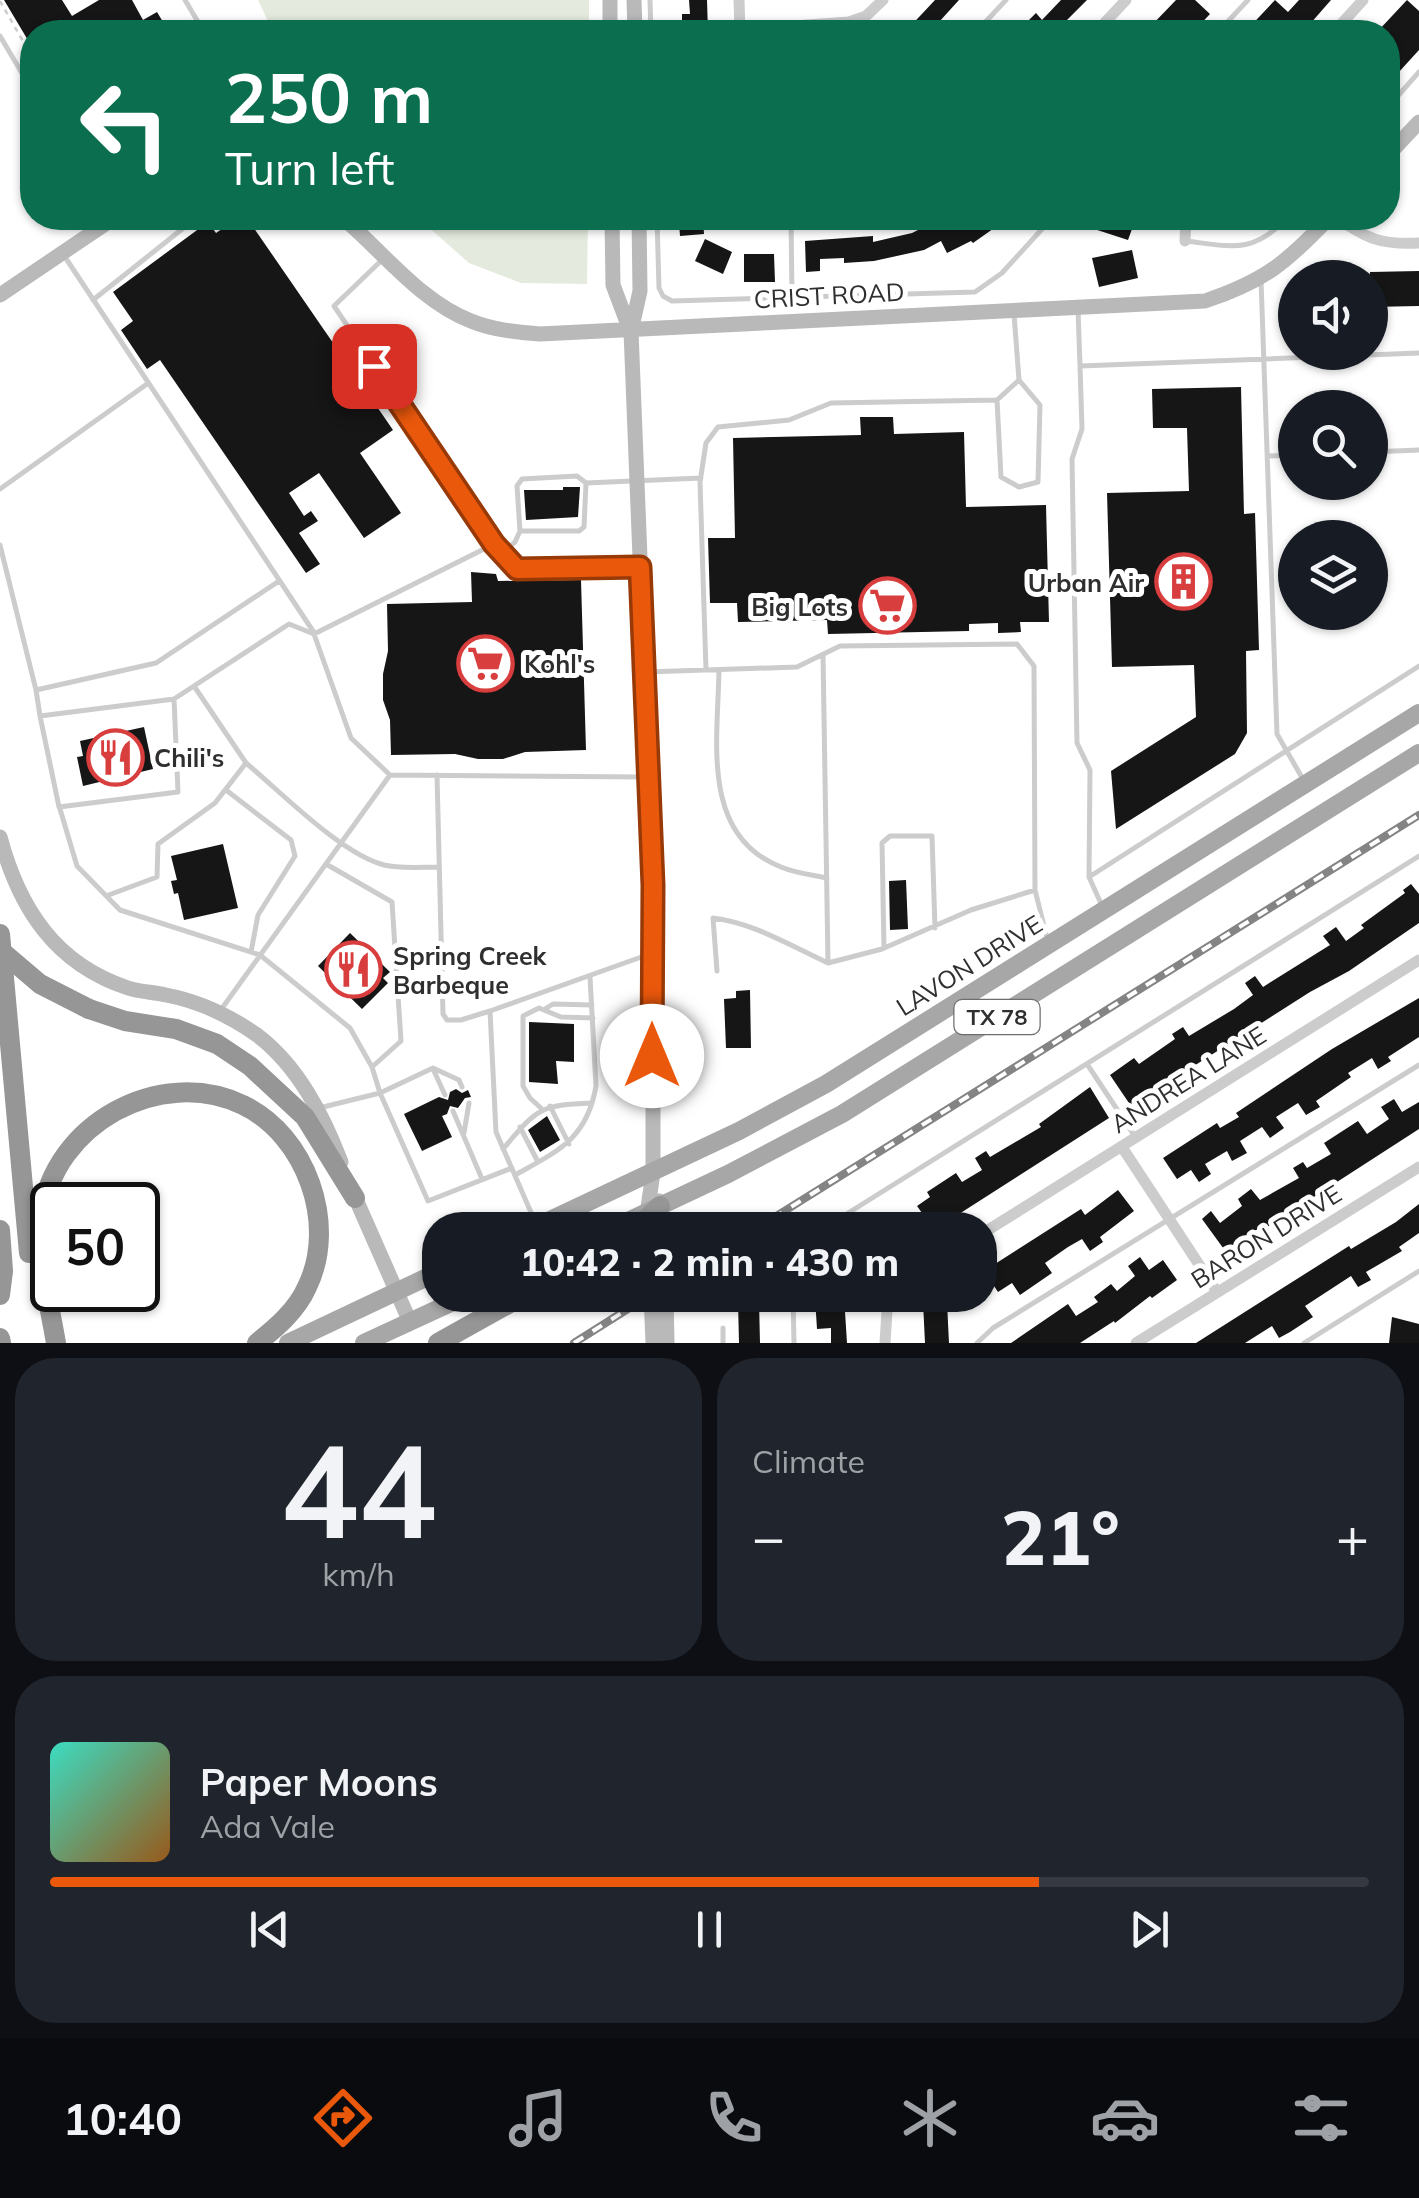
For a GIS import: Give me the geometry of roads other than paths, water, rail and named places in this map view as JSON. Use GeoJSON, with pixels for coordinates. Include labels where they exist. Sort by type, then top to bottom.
{"type":"FeatureCollection","features":[{"type":"Feature","properties":{"kind":"highway"},"geometry":{"type":"LineString","coordinates":[[0,934],[30,1261],[46,1343]]}},
{"type":"Feature","properties":{"kind":"highway"},"geometry":{"type":"LineString","coordinates":[[0,950],[40,984],[88,1009],[126,1021],[176,1029],[217,1044],[250,1066],[305,1117],[355,1198]]}},
{"type":"Feature","properties":{"kind":"highway"},"geometry":{"type":"LineString","coordinates":[[56,1343],[40,1246],[50,1180],[67,1150],[106,1115],[129,1104],[160,1094],[205,1093],[244,1105],[276,1129],[301,1162],[316,1202],[318,1249],[307,1288],[281,1324],[257,1343]]}},
{"type":"Feature","properties":{"kind":"highway"},"geometry":{"type":"LineString","coordinates":[[0,1230],[4,1271],[0,1295]]}},
{"type":"Feature","properties":{"kind":"highway"},"geometry":{"type":"LineString","coordinates":[[438,1343],[494,1312]]}},
{"type":"Feature","properties":{"kind":"main road"},"geometry":{"type":"LineString","coordinates":[[1400,142],[1419,122]]}},
{"type":"Feature","properties":{"kind":"main road"},"geometry":{"type":"LineString","coordinates":[[0,295],[94,230]]}},
{"type":"Feature","properties":{"kind":"main road","name":"CRIST ROAD"},"geometry":{"type":"LineString","coordinates":[[356,230],[442,305],[469,321],[505,331],[540,334],[1206,301],[1261,280],[1320,230]]}},
{"type":"Feature","properties":{"kind":"main road"},"geometry":{"type":"LineString","coordinates":[[612,230],[613,285],[630,330]]}},
{"type":"Feature","properties":{"kind":"main road"},"geometry":{"type":"LineString","coordinates":[[639,230],[640,291],[630,330],[653,953],[650,1212]]}},
{"type":"Feature","properties":{"kind":"main road","name":"LAVON DRIVE"},"geometry":{"type":"LineString","coordinates":[[568,1212],[826,1084],[1419,713]]}},
{"type":"Feature","properties":{"kind":"main road","name":"TX 78"},"geometry":{"type":"LineString","coordinates":[[665,1212],[842,1114],[1419,753]]}},
{"type":"Feature","properties":{"kind":"main road"},"geometry":{"type":"LineString","coordinates":[[1306,784],[1324,812]]}},
{"type":"Feature","properties":{"kind":"main road"},"geometry":{"type":"LineString","coordinates":[[0,836],[10,876],[26,908],[72,958],[101,977],[131,989],[202,1004],[256,1034],[284,1059],[302,1083],[333,1142],[410,1322]]}},
{"type":"Feature","properties":{"kind":"main road"},"geometry":{"type":"LineString","coordinates":[[1048,945],[1067,974]]}},
{"type":"Feature","properties":{"kind":"main road"},"geometry":{"type":"LineString","coordinates":[[288,1343],[422,1280]]}},
{"type":"Feature","properties":{"kind":"main road"},"geometry":{"type":"LineString","coordinates":[[364,1343],[431,1312]]}},
{"type":"Feature","properties":{"kind":"main road"},"geometry":{"type":"LineString","coordinates":[[652,1312],[653,1343]]}},
{"type":"Feature","properties":{"kind":"main road"},"geometry":{"type":"LineString","coordinates":[[666,1312],[666,1343]]}},
{"type":"Feature","properties":{"kind":"street"},"geometry":{"type":"LineString","coordinates":[[855,20],[866,16],[883,0]]}},
{"type":"Feature","properties":{"kind":"street"},"geometry":{"type":"LineString","coordinates":[[1107,20],[1126,0]]}},
{"type":"Feature","properties":{"kind":"street"},"geometry":{"type":"LineString","coordinates":[[1345,20],[1363,0]]}},
{"type":"Feature","properties":{"kind":"street"},"geometry":{"type":"LineString","coordinates":[[1185,230],[1185,241]]}},
{"type":"Feature","properties":{"kind":"street"},"geometry":{"type":"LineString","coordinates":[[1352,230],[1392,244],[1419,243]]}},
{"type":"Feature","properties":{"kind":"street","name":"ANDREA LANE"},"geometry":{"type":"LineString","coordinates":[[997,1224],[1419,960]]}},
{"type":"Feature","properties":{"kind":"street"},"geometry":{"type":"LineString","coordinates":[[1122,1146],[1216,1292]]}},
{"type":"Feature","properties":{"kind":"street","name":"BARON DRIVE"},"geometry":{"type":"LineString","coordinates":[[1136,1343],[1419,1167]]}},
{"type":"Feature","properties":{"kind":"street"},"geometry":{"type":"LineString","coordinates":[[885,1343],[887,1312]]}},
{"type":"Feature","properties":{"kind":"lane"},"geometry":{"type":"LineString","coordinates":[[987,20],[1006,0]]}},
{"type":"Feature","properties":{"kind":"lane"},"geometry":{"type":"LineString","coordinates":[[1229,20],[1248,0]]}},
{"type":"Feature","properties":{"kind":"lane"},"geometry":{"type":"LineString","coordinates":[[0,36],[20,70]]}},
{"type":"Feature","properties":{"kind":"lane"},"geometry":{"type":"LineString","coordinates":[[1400,93],[1419,72]]}},
{"type":"Feature","properties":{"kind":"lane"},"geometry":{"type":"LineString","coordinates":[[93,300],[181,230]]}},
{"type":"Feature","properties":{"kind":"lane"},"geometry":{"type":"LineString","coordinates":[[657,230],[659,288],[668,300],[976,292],[1002,273],[1041,230]]}},
{"type":"Feature","properties":{"kind":"lane"},"geometry":{"type":"LineString","coordinates":[[791,230],[792,297]]}},
{"type":"Feature","properties":{"kind":"lane"},"geometry":{"type":"LineString","coordinates":[[1185,241],[1246,247],[1273,230]]}},
{"type":"Feature","properties":{"kind":"lane"},"geometry":{"type":"LineString","coordinates":[[62,253],[314,634],[352,738],[390,775],[648,777]]}},
{"type":"Feature","properties":{"kind":"lane"},"geometry":{"type":"LineString","coordinates":[[386,257],[334,306],[494,544],[517,569],[640,567]]}},
{"type":"Feature","properties":{"kind":"lane"},"geometry":{"type":"LineString","coordinates":[[1261,280],[1274,692],[1278,734],[1306,784]]}},
{"type":"Feature","properties":{"kind":"lane"},"geometry":{"type":"LineString","coordinates":[[1078,308],[1082,429],[1072,459],[1077,744],[1090,770],[1089,876],[1104,910]]}},
{"type":"Feature","properties":{"kind":"lane"},"geometry":{"type":"LineString","coordinates":[[997,400],[1001,477],[1020,487],[1038,482],[1040,404],[1019,380],[1014,311]]}},
{"type":"Feature","properties":{"kind":"lane"},"geometry":{"type":"LineString","coordinates":[[1080,366],[1419,354]]}},
{"type":"Feature","properties":{"kind":"lane"},"geometry":{"type":"LineString","coordinates":[[706,670],[701,478],[706,443],[718,427],[789,420],[831,402],[997,400],[1019,380]]}},
{"type":"Feature","properties":{"kind":"lane"},"geometry":{"type":"LineString","coordinates":[[0,489],[147,384]]}},
{"type":"Feature","properties":{"kind":"lane"},"geometry":{"type":"LineString","coordinates":[[1388,451],[1419,450]]}},
{"type":"Feature","properties":{"kind":"lane"},"geometry":{"type":"LineString","coordinates":[[1268,456],[1278,456]]}},
{"type":"Feature","properties":{"kind":"lane"},"geometry":{"type":"LineString","coordinates":[[502,552],[516,542],[520,532],[517,486],[522,478],[576,476],[586,483],[701,478]]}},
{"type":"Feature","properties":{"kind":"lane"},"geometry":{"type":"LineString","coordinates":[[520,532],[584,528],[586,483]]}},
{"type":"Feature","properties":{"kind":"lane"},"geometry":{"type":"LineString","coordinates":[[40,716],[174,699],[289,624],[314,634],[494,544]]}},
{"type":"Feature","properties":{"kind":"lane"},"geometry":{"type":"LineString","coordinates":[[0,545],[36,690],[59,808],[76,866],[120,910],[260,955],[350,1028],[372,1067],[428,1202],[482,1179],[538,1162],[568,1144],[586,1121],[596,1086],[590,975]]}},
{"type":"Feature","properties":{"kind":"lane"},"geometry":{"type":"LineString","coordinates":[[36,690],[156,663],[279,581]]}},
{"type":"Feature","properties":{"kind":"lane"},"geometry":{"type":"LineString","coordinates":[[644,672],[796,667],[840,646],[1017,644],[1034,666],[1036,890],[1048,945]]}},
{"type":"Feature","properties":{"kind":"lane"},"geometry":{"type":"LineString","coordinates":[[823,654],[828,963]]}},
{"type":"Feature","properties":{"kind":"lane"},"geometry":{"type":"LineString","coordinates":[[1089,876],[1419,666]]}},
{"type":"Feature","properties":{"kind":"lane"},"geometry":{"type":"LineString","coordinates":[[719,670],[718,778],[728,821],[753,850],[781,867],[827,878]]}},
{"type":"Feature","properties":{"kind":"lane"},"geometry":{"type":"LineString","coordinates":[[194,686],[246,763],[342,842],[367,859],[387,866],[439,868]]}},
{"type":"Feature","properties":{"kind":"lane"},"geometry":{"type":"LineString","coordinates":[[59,808],[178,792],[174,699]]}},
{"type":"Feature","properties":{"kind":"lane"},"geometry":{"type":"LineString","coordinates":[[106,896],[157,877],[158,844],[216,803],[246,763]]}},
{"type":"Feature","properties":{"kind":"lane"},"geometry":{"type":"LineString","coordinates":[[218,1014],[390,775]]}},
{"type":"Feature","properties":{"kind":"lane"},"geometry":{"type":"LineString","coordinates":[[437,775],[443,1014],[447,1020],[490,1011],[653,953]]}},
{"type":"Feature","properties":{"kind":"lane"},"geometry":{"type":"LineString","coordinates":[[226,790],[291,840],[295,856],[258,914],[251,952]]}},
{"type":"Feature","properties":{"kind":"lane"},"geometry":{"type":"LineString","coordinates":[[884,948],[882,844],[890,836],[932,836],[935,928]]}},
{"type":"Feature","properties":{"kind":"lane"},"geometry":{"type":"LineString","coordinates":[[850,1212],[1419,856]]}},
{"type":"Feature","properties":{"kind":"lane"},"geometry":{"type":"LineString","coordinates":[[326,864],[392,902],[400,1041],[372,1067]]}},
{"type":"Feature","properties":{"kind":"lane"},"geometry":{"type":"LineString","coordinates":[[718,971],[712,918],[744,924],[828,963],[884,948],[970,910],[1036,890]]}},
{"type":"Feature","properties":{"kind":"lane"},"geometry":{"type":"LineString","coordinates":[[568,1144],[546,1107],[530,1098],[523,1086],[521,1025],[527,1012],[552,1004],[592,1004]]}},
{"type":"Feature","properties":{"kind":"lane"},"geometry":{"type":"LineString","coordinates":[[545,1009],[561,1017],[592,1018]]}},
{"type":"Feature","properties":{"kind":"lane"},"geometry":{"type":"LineString","coordinates":[[490,1011],[496,1132],[527,1212]]}},
{"type":"Feature","properties":{"kind":"lane"},"geometry":{"type":"LineString","coordinates":[[1088,1064],[1136,1138]]}},
{"type":"Feature","properties":{"kind":"lane"},"geometry":{"type":"LineString","coordinates":[[976,1343],[984,1333],[1419,1065]]}},
{"type":"Feature","properties":{"kind":"lane"},"geometry":{"type":"LineString","coordinates":[[316,1109],[380,1092],[433,1068],[459,1080],[462,1087]]}},
{"type":"Feature","properties":{"kind":"lane"},"geometry":{"type":"LineString","coordinates":[[433,1068],[445,1094]]}},
{"type":"Feature","properties":{"kind":"lane"},"geometry":{"type":"LineString","coordinates":[[464,1136],[469,1103]]}},
{"type":"Feature","properties":{"kind":"lane"},"geometry":{"type":"LineString","coordinates":[[503,1148],[520,1127],[546,1107],[593,1103]]}},
{"type":"Feature","properties":{"kind":"lane"},"geometry":{"type":"LineString","coordinates":[[452,1111],[482,1179]]}},
{"type":"Feature","properties":{"kind":"lane"},"geometry":{"type":"LineString","coordinates":[[520,1127],[538,1162]]}},
{"type":"Feature","properties":{"kind":"lane"},"geometry":{"type":"LineString","coordinates":[[1304,1343],[1419,1271]]}},
{"type":"Feature","properties":{"kind":"lane"},"geometry":{"type":"LineString","coordinates":[[793,1312],[794,1343]]}},
{"type":"Feature","properties":{"kind":"lane"},"geometry":{"type":"LineString","coordinates":[[722,1328],[723,1343]]}},
{"type":"Feature","properties":{"kind":"railway"},"geometry":{"type":"LineString","coordinates":[[783,1212],[1419,815]]}},
{"type":"Feature","properties":{"kind":"railway"},"geometry":{"type":"LineString","coordinates":[[574,1343],[623,1312]]}},
{"type":"Feature","properties":{"kind":"place","name":"Urban Air"},"geometry":{"type":"Point","coordinates":[1183,582]}},
{"type":"Feature","properties":{"kind":"place","name":"Big Lots"},"geometry":{"type":"Point","coordinates":[887,606]}},
{"type":"Feature","properties":{"kind":"place","name":"Kohl's"},"geometry":{"type":"Point","coordinates":[485,663]}},
{"type":"Feature","properties":{"kind":"place","name":"Chili's"},"geometry":{"type":"Point","coordinates":[115,757]}},
{"type":"Feature","properties":{"kind":"place","name":"Spring Creek Barbeque"},"geometry":{"type":"Point","coordinates":[354,969]}}]}
